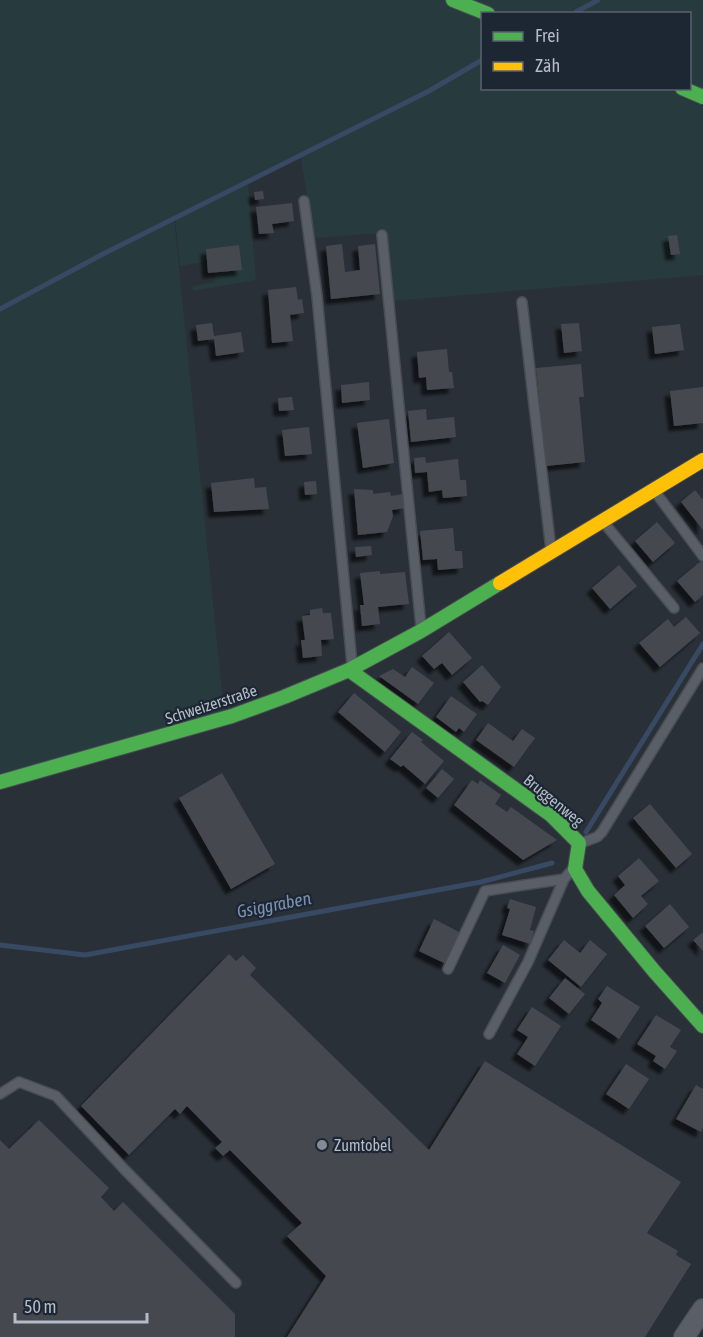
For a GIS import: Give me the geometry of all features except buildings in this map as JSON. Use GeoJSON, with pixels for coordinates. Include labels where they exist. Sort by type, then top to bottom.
{"type":"FeatureCollection","features":[{"type":"Feature","properties":{"kind":"street"},"geometry":{"type":"LineString","coordinates":[[453,0],[483,12]]}},
{"type":"Feature","properties":{"kind":"street"},"geometry":{"type":"LineString","coordinates":[[687,90],[703,97]]}},
{"type":"Feature","properties":{"kind":"street","name":"Schweizerstraße"},"geometry":{"type":"LineString","coordinates":[[0,782],[232,716],[351,669],[421,631],[703,460]]}},
{"type":"Feature","properties":{"kind":"street","name":"Bruggenweg"},"geometry":{"type":"LineString","coordinates":[[351,669],[551,816],[579,843],[574,869]]}},
{"type":"Feature","properties":{"kind":"street"},"geometry":{"type":"LineString","coordinates":[[574,869],[610,919],[703,1026]]}},
{"type":"Feature","properties":{"kind":"street"},"geometry":{"type":"LineString","coordinates":[[684,1337],[703,1309]]}},
{"type":"Feature","properties":{"kind":"lane"},"geometry":{"type":"LineString","coordinates":[[304,201],[317,296],[351,669]]}},
{"type":"Feature","properties":{"kind":"lane"},"geometry":{"type":"LineString","coordinates":[[382,235],[421,631]]}},
{"type":"Feature","properties":{"kind":"lane"},"geometry":{"type":"LineString","coordinates":[[522,302],[552,553]]}},
{"type":"Feature","properties":{"kind":"lane"},"geometry":{"type":"LineString","coordinates":[[654,490],[703,556]]}},
{"type":"Feature","properties":{"kind":"lane"},"geometry":{"type":"LineString","coordinates":[[604,522],[674,608]]}},
{"type":"Feature","properties":{"kind":"lane"},"geometry":{"type":"LineString","coordinates":[[579,843],[587,842],[602,832],[703,668]]}},
{"type":"Feature","properties":{"kind":"lane"},"geometry":{"type":"LineString","coordinates":[[489,1034],[528,962],[564,879],[574,869]]}},
{"type":"Feature","properties":{"kind":"lane"},"geometry":{"type":"LineString","coordinates":[[448,969],[485,891],[564,879]]}},
{"type":"Feature","properties":{"kind":"lane"},"geometry":{"type":"LineString","coordinates":[[0,1094],[19,1082],[56,1096],[124,1170],[236,1283]]}},
{"type":"Feature","properties":{"kind":"green space"},"geometry":{"type":"Polygon","coordinates":[[[0,0],[703,0],[703,275],[392,301],[384,233],[314,238],[300,153],[174,218],[224,712],[0,776],[0,0]]]}},
{"type":"Feature","properties":{"kind":"green space"},"geometry":{"type":"Polygon","coordinates":[[[248,182],[256,280],[193,291],[192,286],[215,282],[215,272],[239,245],[206,249],[207,261],[180,266],[175,218],[248,182]]]}},
{"type":"Feature","properties":{"kind":"waterway"},"geometry":{"type":"LineString","coordinates":[[576,12],[598,0]]}},
{"type":"Feature","properties":{"kind":"waterway"},"geometry":{"type":"LineString","coordinates":[[0,309],[103,254],[429,91],[481,61]]}},
{"type":"Feature","properties":{"kind":"waterway","name":"Gsiggraben"},"geometry":{"type":"LineString","coordinates":[[586,832],[703,644]]}},
{"type":"Feature","properties":{"kind":"waterway","name":"Gsiggraben"},"geometry":{"type":"LineString","coordinates":[[0,945],[85,955],[481,882],[552,863]]}},
{"type":"Feature","properties":{"kind":"traffic: fast"},"geometry":{"type":"LineString","coordinates":[[453,0],[483,12]]}},
{"type":"Feature","properties":{"kind":"traffic: fast"},"geometry":{"type":"LineString","coordinates":[[687,90],[703,97]]}},
{"type":"Feature","properties":{"kind":"traffic: fast"},"geometry":{"type":"LineString","coordinates":[[0,782],[232,716],[284,697],[349,670],[421,631],[500,583]]}},
{"type":"Feature","properties":{"kind":"traffic: fast"},"geometry":{"type":"LineString","coordinates":[[349,670],[551,815],[579,843],[575,869],[588,891],[703,1026]]}},
{"type":"Feature","properties":{"kind":"traffic: slow"},"geometry":{"type":"LineString","coordinates":[[500,583],[703,460]]}},
{"type":"Feature","properties":{"kind":"place","name":"Zumtobel"},"geometry":{"type":"Point","coordinates":[322,1145]}}]}
